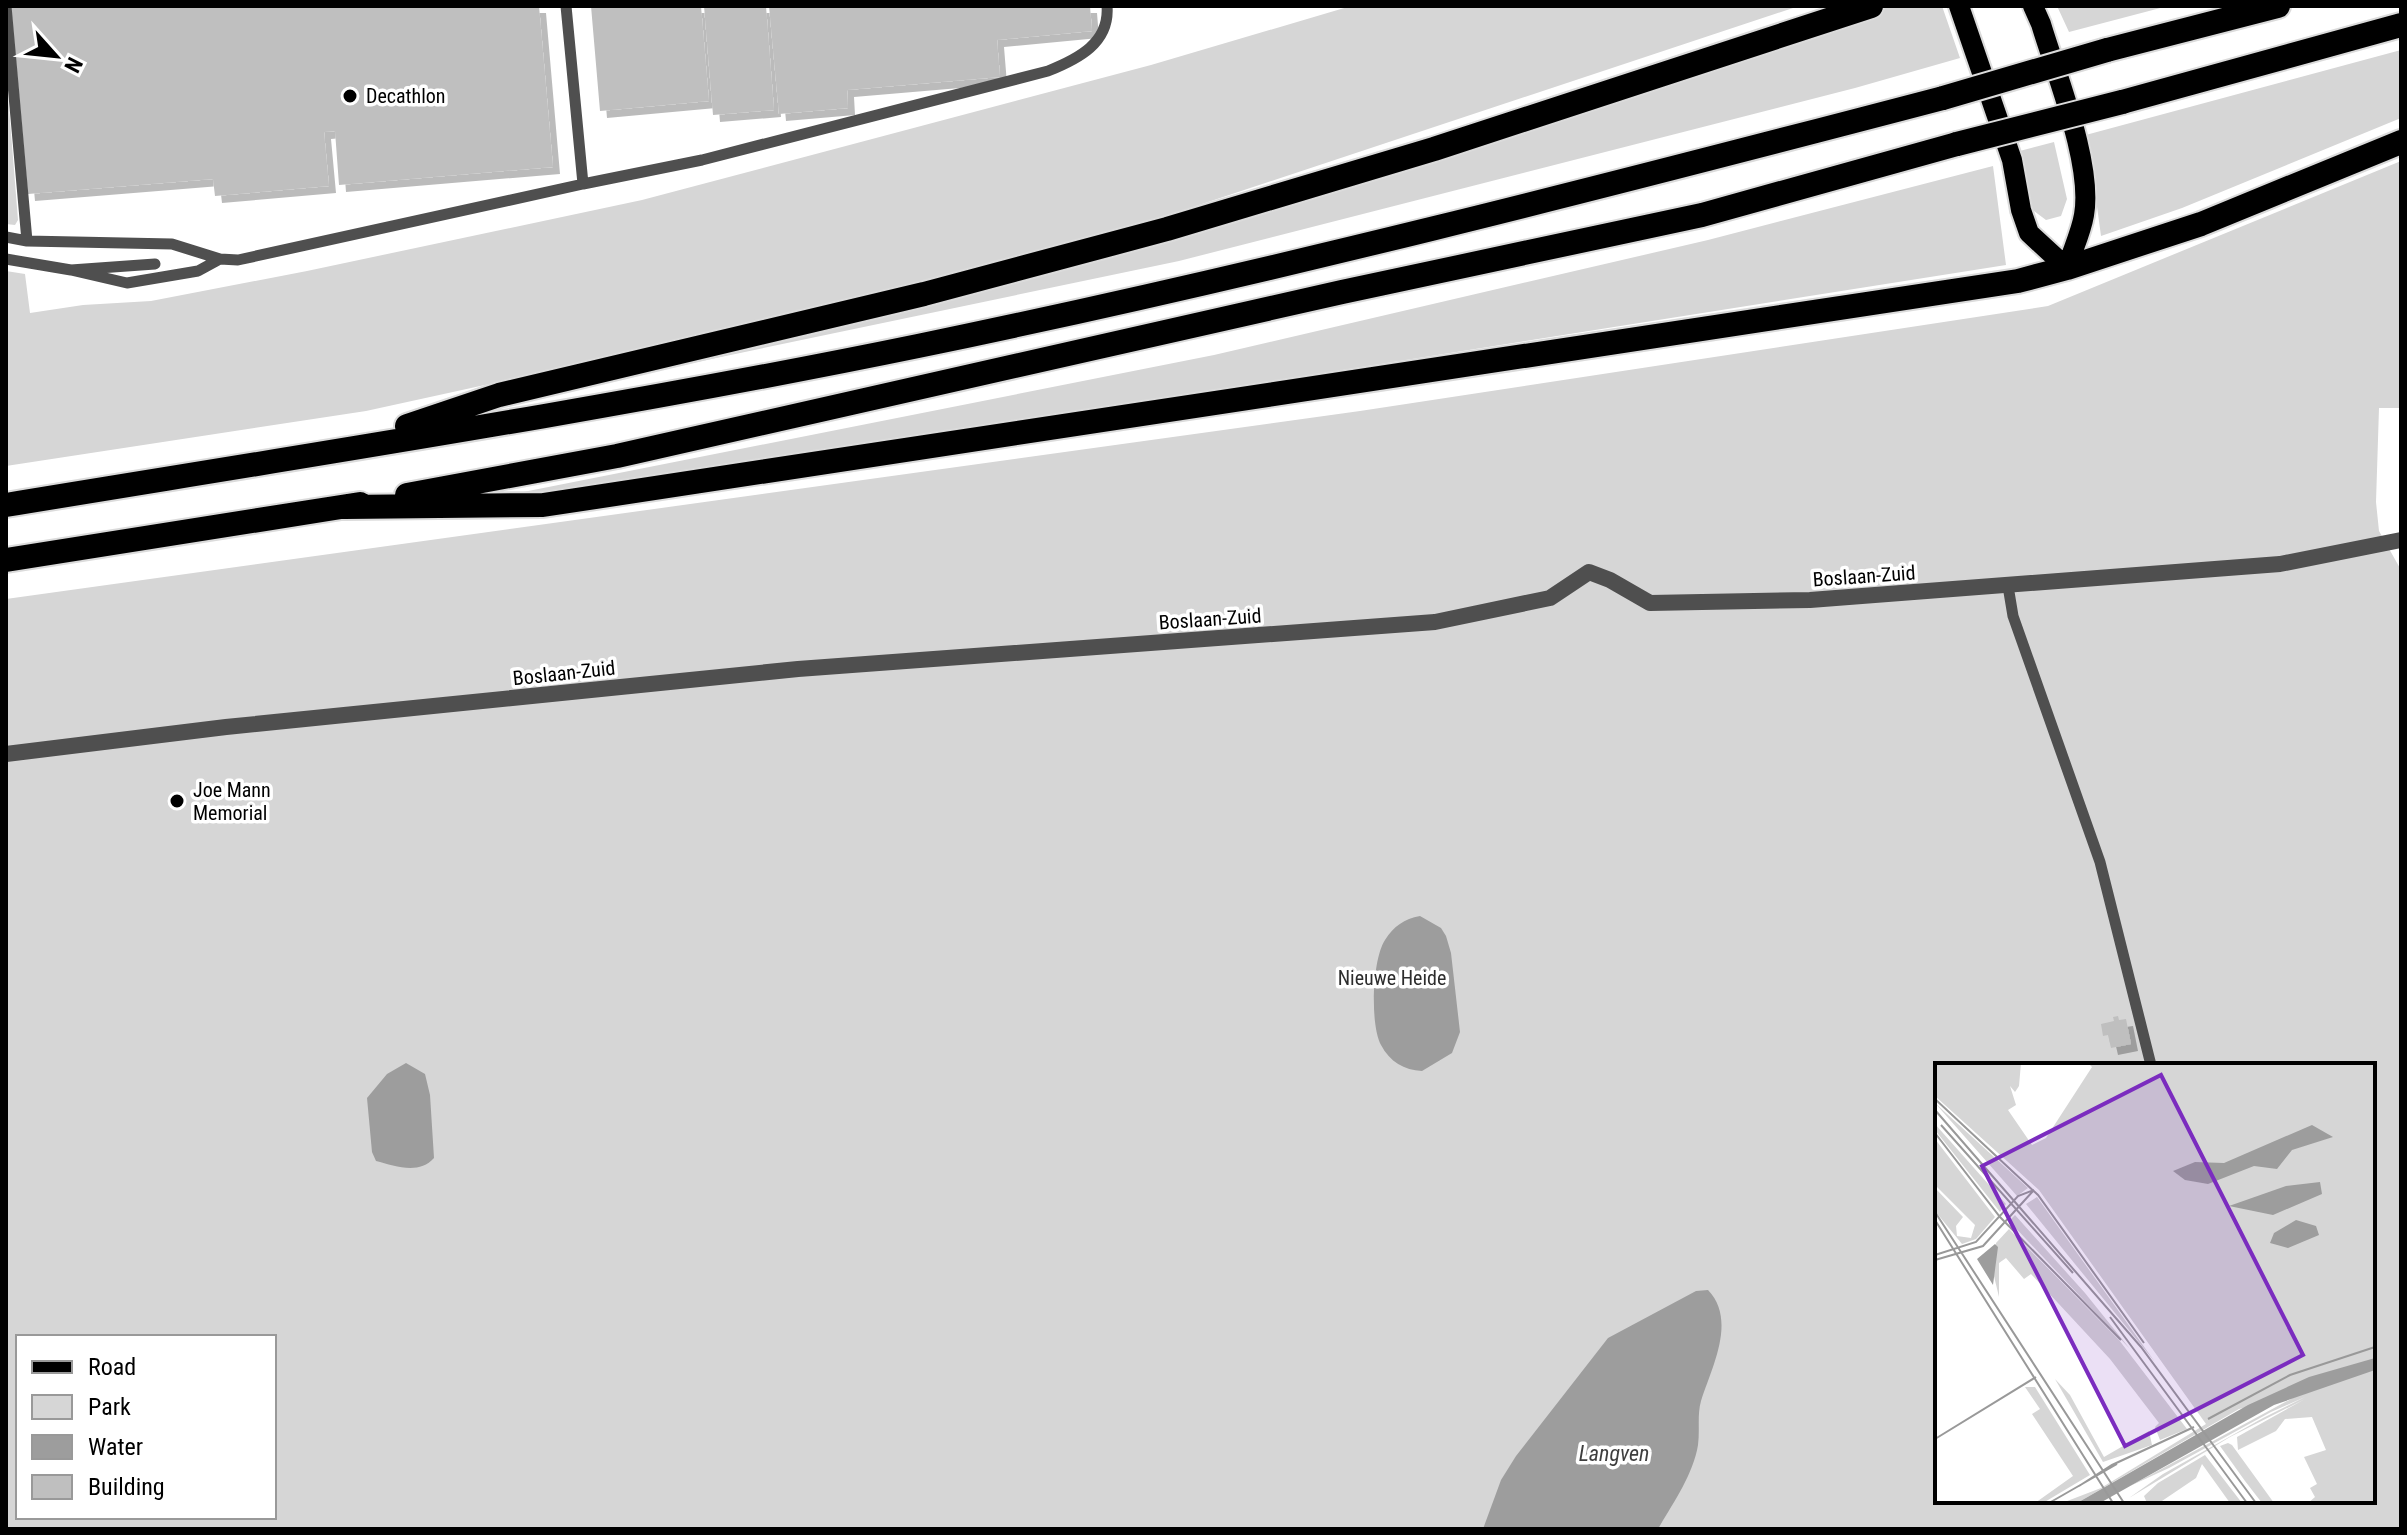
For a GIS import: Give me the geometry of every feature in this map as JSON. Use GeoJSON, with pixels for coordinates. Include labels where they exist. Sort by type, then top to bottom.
{"type":"FeatureCollection","features":[{"type":"Feature","properties":{"kind":"highway"},"geometry":{"type":"LineString","coordinates":[[333,451],[499,395],[894,302],[1167,229],[1434,149],[1871,6]]}},
{"type":"Feature","properties":{"kind":"highway"},"geometry":{"type":"LineString","coordinates":[[6,505],[602,405],[917,346],[1346,251],[1943,98],[2107,50],[2278,6]]}},
{"type":"Feature","properties":{"kind":"highway"},"geometry":{"type":"LineString","coordinates":[[6,560],[345,507],[617,456],[1687,218],[2401,25]]}},
{"type":"Feature","properties":{"kind":"highway"},"geometry":{"type":"LineString","coordinates":[[345,507],[543,505],[2018,281],[2201,224],[2401,142]]}},
{"type":"Feature","properties":{"kind":"main road"},"geometry":{"type":"LineString","coordinates":[[1959,6],[2012,160],[2021,210],[2029,233],[2067,268],[2084,215],[2084,180],[2076,140],[2033,6]]}},
{"type":"Feature","properties":{"kind":"street","name":"Boslaan-Zuid"},"geometry":{"type":"LineString","coordinates":[[6,754],[226,727],[798,669],[1435,622],[1550,598],[1589,572],[1650,603],[1810,600],[2280,564],[2401,540]]}},
{"type":"Feature","properties":{"kind":"lane"},"geometry":{"type":"LineString","coordinates":[[6,6],[27,241]]}},
{"type":"Feature","properties":{"kind":"lane"},"geometry":{"type":"LineString","coordinates":[[566,6],[583,184]]}},
{"type":"Feature","properties":{"kind":"lane"},"geometry":{"type":"LineString","coordinates":[[6,237],[27,241],[172,244],[220,259],[238,260],[702,160],[1048,71],[1071,62],[1095,44],[1106,25],[1107,6]]}},
{"type":"Feature","properties":{"kind":"lane"},"geometry":{"type":"LineString","coordinates":[[6,259],[127,283],[198,271],[220,259]]}},
{"type":"Feature","properties":{"kind":"lane"},"geometry":{"type":"LineString","coordinates":[[71,270],[155,264]]}},
{"type":"Feature","properties":{"kind":"lane"},"geometry":{"type":"LineString","coordinates":[[2008,586],[2013,616],[2100,862],[2150,1063]]}},
{"type":"Feature","properties":{"kind":"green space"},"geometry":{"type":"Polygon","coordinates":[[[1351,6],[1799,6],[1142,224],[742,329],[366,411],[6,466],[6,271],[25,274],[30,313],[83,305],[151,301],[307,271],[642,200],[1151,65],[1351,6]]]}},
{"type":"Feature","properties":{"kind":"green space"},"geometry":{"type":"Polygon","coordinates":[[[1887,6],[1942,6],[1960,58],[1855,88],[1179,261],[644,373],[1172,237],[1509,137],[1887,6]]]}},
{"type":"Feature","properties":{"kind":"green space"},"geometry":{"type":"Polygon","coordinates":[[[2057,6],[2168,6],[2069,32],[2057,6]]]}},
{"type":"Feature","properties":{"kind":"green space"},"geometry":{"type":"Polygon","coordinates":[[[2401,50],[2401,118],[2182,208],[2101,236],[2093,177],[2082,136],[2401,50]]]}},
{"type":"Feature","properties":{"kind":"green space"},"geometry":{"type":"Polygon","coordinates":[[[6,70],[18,220],[15,225],[6,224],[6,70]]]}},
{"type":"Feature","properties":{"kind":"green space"},"geometry":{"type":"Polygon","coordinates":[[[2054,142],[2067,199],[2061,216],[2046,220],[2030,208],[2016,152],[2054,142]]]}},
{"type":"Feature","properties":{"kind":"green space","name":"Nieuwe Heide"},"geometry":{"type":"Polygon","coordinates":[[[2401,161],[2401,408],[2379,408],[2376,502],[2379,531],[2401,570],[2401,1529],[6,1529],[6,599],[1360,411],[2048,306],[2401,161]]]}},
{"type":"Feature","properties":{"kind":"green space"},"geometry":{"type":"Polygon","coordinates":[[[1993,166],[2006,265],[642,481],[468,503],[1214,355],[1708,240],[1993,166]]]}},
{"type":"Feature","properties":{"kind":"water"},"geometry":{"type":"Polygon","coordinates":[[[1420,916],[1441,928],[1446,936],[1451,953],[1460,1032],[1452,1053],[1422,1071],[1398,1064],[1385,1051],[1377,1036],[1374,1008],[1377,962],[1385,940],[1400,924],[1420,916]]]}},
{"type":"Feature","properties":{"kind":"water"},"geometry":{"type":"Polygon","coordinates":[[[406,1063],[425,1074],[430,1095],[434,1158],[414,1168],[376,1161],[372,1152],[367,1098],[387,1074],[406,1063]]]}},
{"type":"Feature","properties":{"kind":"water","name":"Langven"},"geometry":{"type":"Polygon","coordinates":[[[1708,1290],[1721,1315],[1720,1344],[1700,1406],[1699,1439],[1692,1467],[1658,1529],[1483,1529],[1501,1480],[1516,1456],[1608,1338],[1696,1291],[1708,1290]]]}},
{"type":"Feature","properties":{"kind":"building"},"geometry":{"type":"Polygon","coordinates":[[[11,6],[539,6],[553,167],[339,185],[335,131],[324,132],[329,186],[215,196],[213,179],[28,194],[11,6]]]}},
{"type":"Feature","properties":{"kind":"building"},"geometry":{"type":"Polygon","coordinates":[[[591,6],[701,6],[709,101],[600,111],[591,6]]]}},
{"type":"Feature","properties":{"kind":"building"},"geometry":{"type":"Polygon","coordinates":[[[704,6],[766,6],[774,110],[713,115],[704,6]]]}},
{"type":"Feature","properties":{"kind":"building"},"geometry":{"type":"Polygon","coordinates":[[[769,6],[1090,6],[1092,31],[997,40],[1000,77],[847,90],[848,108],[779,114],[769,6]]]}},
{"type":"Feature","properties":{"kind":"building"},"geometry":{"type":"Polygon","coordinates":[[[2118,1016],[2119,1020],[2126,1019],[2131,1044],[2111,1048],[2108,1035],[2103,1036],[2101,1024],[2114,1021],[2113,1017],[2118,1016]]]}},
{"type":"Feature","properties":{"kind":"place","name":"Decathlon"},"geometry":{"type":"Point","coordinates":[350,96]}},
{"type":"Feature","properties":{"kind":"place","name":"Joe Mann Memorial"},"geometry":{"type":"Point","coordinates":[177,801]}}]}
